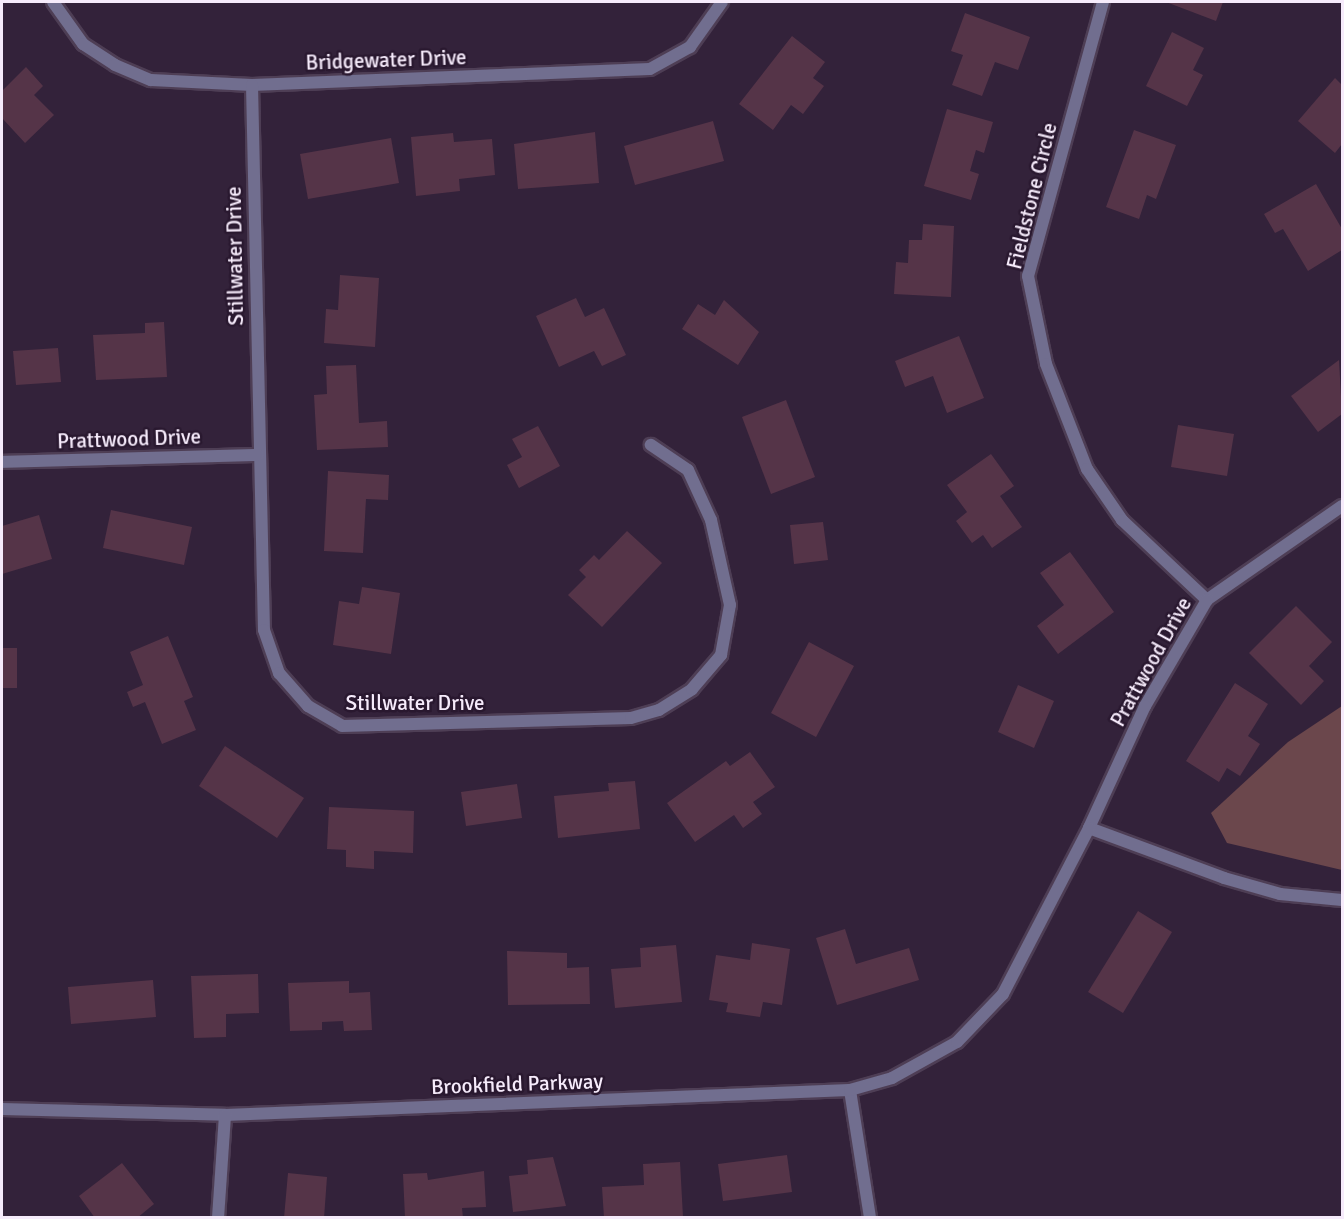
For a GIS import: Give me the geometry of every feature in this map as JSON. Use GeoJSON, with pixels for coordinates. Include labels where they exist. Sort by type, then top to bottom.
{"type":"FeatureCollection","features":[{"type":"Feature","properties":{"kind":"street","name":"Bridgewater Drive"},"geometry":{"type":"LineString","coordinates":[[53,2],[83,44],[114,65],[151,80],[252,85],[650,69],[690,47],[723,2]]}},
{"type":"Feature","properties":{"kind":"street","name":"Fieldstone Circle"},"geometry":{"type":"LineString","coordinates":[[1104,2],[1028,276],[1046,364],[1087,469],[1122,520],[1207,600]]}},
{"type":"Feature","properties":{"kind":"street","name":"Stillwater Drive"},"geometry":{"type":"LineString","coordinates":[[252,85],[258,454],[264,630],[279,673],[308,706],[342,726],[631,718],[658,710],[692,689],[721,655],[729,605],[711,520],[688,470],[651,445]]}},
{"type":"Feature","properties":{"kind":"street","name":"Prattwood Drive"},"geometry":{"type":"LineString","coordinates":[[2,462],[258,454]]}},
{"type":"Feature","properties":{"kind":"street","name":"Prattwood Drive"},"geometry":{"type":"LineString","coordinates":[[1004,994],[1089,828],[1145,706],[1207,600],[1342,506]]}},
{"type":"Feature","properties":{"kind":"street"},"geometry":{"type":"LineString","coordinates":[[1089,828],[1224,878],[1280,894],[1342,900]]}},
{"type":"Feature","properties":{"kind":"street","name":"Brookfield Parkway"},"geometry":{"type":"LineString","coordinates":[[2,1109],[225,1115],[850,1090],[892,1078],[957,1042],[1004,994]]}},
{"type":"Feature","properties":{"kind":"street"},"geometry":{"type":"LineString","coordinates":[[850,1090],[870,1218]]}},
{"type":"Feature","properties":{"kind":"street"},"geometry":{"type":"LineString","coordinates":[[218,1218],[225,1115]]}},
{"type":"Feature","properties":{"kind":"shaded area"},"geometry":{"type":"Polygon","coordinates":[[[1342,706],[1342,870],[1227,843],[1211,813],[1288,742],[1342,706]]]}},
{"type":"Feature","properties":{"kind":"building"},"geometry":{"type":"Polygon","coordinates":[[[1166,2],[1223,2],[1216,21],[1166,2]]]}},
{"type":"Feature","properties":{"kind":"building"},"geometry":{"type":"Polygon","coordinates":[[[965,13],[1030,37],[1018,70],[995,62],[982,96],[952,85],[963,55],[951,51],[965,13]]]}},
{"type":"Feature","properties":{"kind":"building"},"geometry":{"type":"Polygon","coordinates":[[[1172,32],[1204,48],[1193,70],[1203,75],[1187,106],[1146,86],[1172,32]]]}},
{"type":"Feature","properties":{"kind":"building"},"geometry":{"type":"Polygon","coordinates":[[[792,36],[825,62],[813,78],[824,86],[803,114],[791,105],[773,130],[739,104],[792,36]]]}},
{"type":"Feature","properties":{"kind":"building"},"geometry":{"type":"Polygon","coordinates":[[[26,67],[43,86],[34,95],[54,115],[25,143],[2,118],[2,91],[26,67]]]}},
{"type":"Feature","properties":{"kind":"building"},"geometry":{"type":"Polygon","coordinates":[[[1335,78],[1342,85],[1342,144],[1335,153],[1298,121],[1335,78]]]}},
{"type":"Feature","properties":{"kind":"building"},"geometry":{"type":"Polygon","coordinates":[[[947,109],[993,122],[984,153],[976,150],[970,171],[979,174],[971,200],[924,186],[947,109]]]}},
{"type":"Feature","properties":{"kind":"building"},"geometry":{"type":"Polygon","coordinates":[[[713,121],[724,161],[635,185],[624,146],[713,121]]]}},
{"type":"Feature","properties":{"kind":"building"},"geometry":{"type":"Polygon","coordinates":[[[1134,130],[1176,145],[1156,199],[1147,195],[1139,219],[1106,207],[1134,130]]]}},
{"type":"Feature","properties":{"kind":"building"},"geometry":{"type":"Polygon","coordinates":[[[595,132],[599,183],[518,189],[514,144],[595,132]]]}},
{"type":"Feature","properties":{"kind":"building"},"geometry":{"type":"Polygon","coordinates":[[[453,133],[454,142],[492,139],[495,175],[459,179],[460,191],[416,196],[411,137],[453,133]]]}},
{"type":"Feature","properties":{"kind":"building"},"geometry":{"type":"Polygon","coordinates":[[[391,138],[399,183],[308,199],[300,154],[391,138]]]}},
{"type":"Feature","properties":{"kind":"building"},"geometry":{"type":"Polygon","coordinates":[[[1316,184],[1342,229],[1342,250],[1308,271],[1283,229],[1275,233],[1264,214],[1316,184]]]}},
{"type":"Feature","properties":{"kind":"building"},"geometry":{"type":"Polygon","coordinates":[[[923,224],[954,226],[951,297],[894,294],[896,262],[908,263],[909,240],[922,240],[923,224]]]}},
{"type":"Feature","properties":{"kind":"building"},"geometry":{"type":"Polygon","coordinates":[[[340,275],[379,278],[375,347],[324,343],[326,309],[338,310],[340,275]]]}},
{"type":"Feature","properties":{"kind":"building"},"geometry":{"type":"Polygon","coordinates":[[[576,298],[585,317],[604,308],[626,355],[602,366],[594,351],[559,367],[536,316],[576,298]]]}},
{"type":"Feature","properties":{"kind":"building"},"geometry":{"type":"Polygon","coordinates":[[[724,300],[759,332],[738,365],[682,329],[698,304],[715,315],[724,300]]]}},
{"type":"Feature","properties":{"kind":"building"},"geometry":{"type":"Polygon","coordinates":[[[164,322],[167,377],[96,380],[93,335],[145,333],[145,323],[164,322]]]}},
{"type":"Feature","properties":{"kind":"building"},"geometry":{"type":"Polygon","coordinates":[[[959,336],[984,398],[947,413],[933,376],[905,387],[895,361],[959,336]]]}},
{"type":"Feature","properties":{"kind":"building"},"geometry":{"type":"Polygon","coordinates":[[[58,348],[61,382],[16,385],[13,351],[58,348]]]}},
{"type":"Feature","properties":{"kind":"building"},"geometry":{"type":"Polygon","coordinates":[[[1339,360],[1342,414],[1318,432],[1291,396],[1339,360]]]}},
{"type":"Feature","properties":{"kind":"building"},"geometry":{"type":"Polygon","coordinates":[[[356,365],[359,423],[387,421],[388,447],[317,450],[314,395],[327,394],[326,366],[356,365]]]}},
{"type":"Feature","properties":{"kind":"building"},"geometry":{"type":"Polygon","coordinates":[[[786,400],[815,477],[771,494],[742,417],[786,400]]]}},
{"type":"Feature","properties":{"kind":"building"},"geometry":{"type":"Polygon","coordinates":[[[1178,425],[1234,434],[1227,476],[1171,467],[1178,425]]]}},
{"type":"Feature","properties":{"kind":"building"},"geometry":{"type":"Polygon","coordinates":[[[538,426],[560,466],[519,488],[507,465],[522,457],[512,439],[538,426]]]}},
{"type":"Feature","properties":{"kind":"building"},"geometry":{"type":"Polygon","coordinates":[[[991,454],[1014,486],[1000,496],[1022,527],[992,548],[983,535],[972,543],[956,521],[967,512],[947,485],[991,454]]]}},
{"type":"Feature","properties":{"kind":"building"},"geometry":{"type":"Polygon","coordinates":[[[328,471],[389,475],[388,500],[366,499],[363,553],[324,551],[328,471]]]}},
{"type":"Feature","properties":{"kind":"building"},"geometry":{"type":"Polygon","coordinates":[[[111,510],[192,527],[184,565],[103,548],[111,510]]]}},
{"type":"Feature","properties":{"kind":"building"},"geometry":{"type":"Polygon","coordinates":[[[39,515],[52,559],[2,574],[2,526],[39,515]]]}},
{"type":"Feature","properties":{"kind":"building"},"geometry":{"type":"Polygon","coordinates":[[[823,522],[828,560],[794,564],[790,525],[823,522]]]}},
{"type":"Feature","properties":{"kind":"building"},"geometry":{"type":"Polygon","coordinates":[[[627,531],[662,563],[602,627],[568,595],[586,577],[579,570],[594,555],[599,560],[627,531]]]}},
{"type":"Feature","properties":{"kind":"building"},"geometry":{"type":"Polygon","coordinates":[[[1070,552],[1114,612],[1058,654],[1037,626],[1064,605],[1040,573],[1070,552]]]}},
{"type":"Feature","properties":{"kind":"building"},"geometry":{"type":"Polygon","coordinates":[[[362,587],[400,593],[391,654],[333,645],[339,601],[359,604],[362,587]]]}},
{"type":"Feature","properties":{"kind":"building"},"geometry":{"type":"Polygon","coordinates":[[[1296,606],[1332,642],[1309,666],[1324,681],[1301,705],[1249,653],[1296,606]]]}},
{"type":"Feature","properties":{"kind":"building"},"geometry":{"type":"Polygon","coordinates":[[[168,636],[193,697],[184,701],[196,730],[162,744],[145,702],[133,707],[127,692],[143,685],[130,652],[168,636]]]}},
{"type":"Feature","properties":{"kind":"building"},"geometry":{"type":"Polygon","coordinates":[[[809,642],[854,666],[816,737],[771,713],[809,642]]]}},
{"type":"Feature","properties":{"kind":"building"},"geometry":{"type":"Polygon","coordinates":[[[2,648],[17,648],[17,688],[2,688],[2,648]]]}},
{"type":"Feature","properties":{"kind":"building"},"geometry":{"type":"Polygon","coordinates":[[[1235,683],[1268,704],[1248,736],[1260,744],[1240,776],[1227,768],[1219,782],[1186,761],[1235,683]]]}},
{"type":"Feature","properties":{"kind":"building"},"geometry":{"type":"Polygon","coordinates":[[[1018,685],[1054,701],[1034,748],[998,732],[1018,685]]]}},
{"type":"Feature","properties":{"kind":"building"},"geometry":{"type":"Polygon","coordinates":[[[225,746],[304,798],[277,838],[199,786],[225,746]]]}},
{"type":"Feature","properties":{"kind":"building"},"geometry":{"type":"Polygon","coordinates":[[[750,752],[775,787],[753,802],[762,814],[743,828],[734,815],[695,842],[667,803],[726,761],[730,766],[750,752]]]}},
{"type":"Feature","properties":{"kind":"building"},"geometry":{"type":"Polygon","coordinates":[[[635,781],[640,829],[558,838],[554,796],[609,791],[608,783],[635,781]]]}},
{"type":"Feature","properties":{"kind":"building"},"geometry":{"type":"Polygon","coordinates":[[[517,784],[522,818],[466,826],[461,792],[517,784]]]}},
{"type":"Feature","properties":{"kind":"building"},"geometry":{"type":"Polygon","coordinates":[[[329,807],[414,811],[413,853],[374,851],[374,869],[346,867],[346,850],[327,849],[329,807]]]}},
{"type":"Feature","properties":{"kind":"building"},"geometry":{"type":"Polygon","coordinates":[[[1138,911],[1172,932],[1123,1013],[1088,992],[1138,911]]]}},
{"type":"Feature","properties":{"kind":"building"},"geometry":{"type":"Polygon","coordinates":[[[845,929],[856,964],[909,948],[919,980],[837,1005],[816,938],[845,929]]]}},
{"type":"Feature","properties":{"kind":"building"},"geometry":{"type":"Polygon","coordinates":[[[752,943],[790,949],[782,1005],[763,1002],[760,1017],[726,1012],[728,1003],[709,1000],[716,955],[750,960],[752,943]]]}},
{"type":"Feature","properties":{"kind":"building"},"geometry":{"type":"Polygon","coordinates":[[[676,945],[682,1002],[615,1008],[611,969],[641,967],[640,948],[676,945]]]}},
{"type":"Feature","properties":{"kind":"building"},"geometry":{"type":"Polygon","coordinates":[[[507,951],[567,953],[567,968],[589,967],[590,1004],[508,1005],[507,951]]]}},
{"type":"Feature","properties":{"kind":"building"},"geometry":{"type":"Polygon","coordinates":[[[258,974],[259,1013],[226,1014],[226,1037],[194,1038],[191,976],[258,974]]]}},
{"type":"Feature","properties":{"kind":"building"},"geometry":{"type":"Polygon","coordinates":[[[153,980],[156,1017],[71,1024],[68,987],[153,980]]]}},
{"type":"Feature","properties":{"kind":"building"},"geometry":{"type":"Polygon","coordinates":[[[349,981],[349,993],[370,992],[372,1030],[344,1031],[343,1021],[322,1022],[322,1030],[290,1031],[288,983],[349,981]]]}},
{"type":"Feature","properties":{"kind":"building"},"geometry":{"type":"Polygon","coordinates":[[[787,1155],[792,1192],[723,1201],[718,1164],[787,1155]]]}},
{"type":"Feature","properties":{"kind":"building"},"geometry":{"type":"Polygon","coordinates":[[[553,1157],[566,1206],[513,1212],[509,1176],[528,1174],[527,1160],[553,1157]]]}},
{"type":"Feature","properties":{"kind":"building"},"geometry":{"type":"Polygon","coordinates":[[[680,1162],[683,1217],[604,1218],[602,1187],[644,1185],[643,1164],[680,1162]]]}},
{"type":"Feature","properties":{"kind":"building"},"geometry":{"type":"Polygon","coordinates":[[[122,1163],[154,1204],[137,1218],[95,1218],[79,1196],[122,1163]]]}},
{"type":"Feature","properties":{"kind":"building"},"geometry":{"type":"Polygon","coordinates":[[[484,1171],[486,1207],[462,1208],[463,1218],[405,1218],[403,1174],[427,1173],[428,1180],[484,1171]]]}},
{"type":"Feature","properties":{"kind":"building"},"geometry":{"type":"Polygon","coordinates":[[[288,1173],[327,1177],[324,1218],[284,1218],[288,1173]]]}}]}
